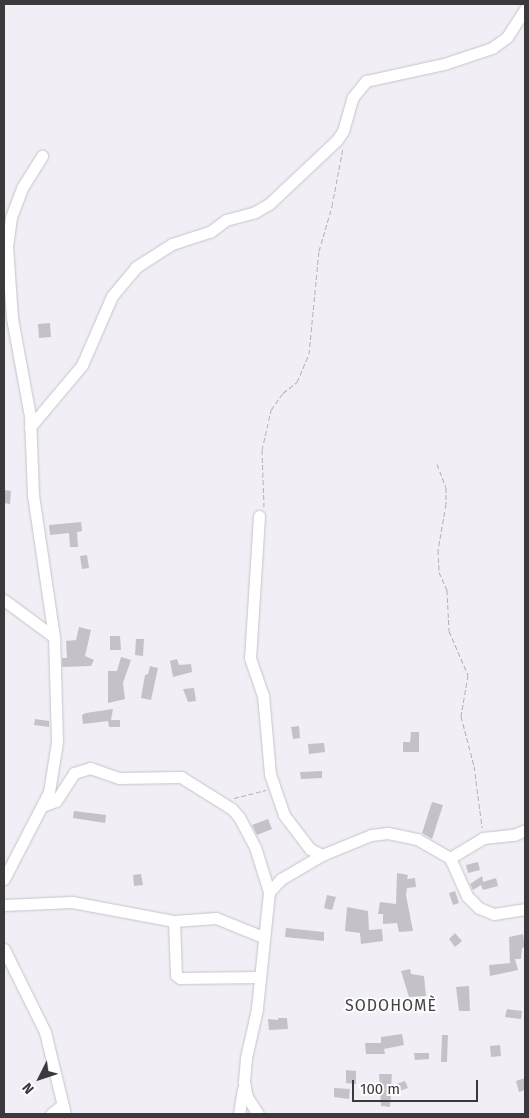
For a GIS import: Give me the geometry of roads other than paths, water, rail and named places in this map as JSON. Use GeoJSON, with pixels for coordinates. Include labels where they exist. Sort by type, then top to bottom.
{"type":"FeatureCollection","features":[{"type":"Feature","properties":{"kind":"street"},"geometry":{"type":"LineString","coordinates":[[30,427],[82,365],[112,296],[132,270],[172,244],[210,232],[226,220],[266,206],[297,180],[343,132],[353,97],[366,81],[444,64],[492,48],[507,37],[525,9]]}},
{"type":"Feature","properties":{"kind":"street"},"geometry":{"type":"LineString","coordinates":[[4,879],[49,792],[57,742],[54,637],[33,494],[30,427],[12,318],[7,246],[10,217],[22,188],[42,156]]}},
{"type":"Feature","properties":{"kind":"street"},"geometry":{"type":"LineString","coordinates":[[259,516],[250,658],[263,695],[274,790],[292,826],[310,849],[322,855]]}},
{"type":"Feature","properties":{"kind":"street"},"geometry":{"type":"LineString","coordinates":[[4,600],[54,637]]}},
{"type":"Feature","properties":{"kind":"street"},"geometry":{"type":"LineString","coordinates":[[42,806],[56,801],[74,773],[90,768],[119,778],[181,777],[232,809],[246,828],[256,847],[269,892],[239,1114]]}},
{"type":"Feature","properties":{"kind":"street"},"geometry":{"type":"LineString","coordinates":[[450,858],[483,838],[514,835],[525,830]]}},
{"type":"Feature","properties":{"kind":"street"},"geometry":{"type":"LineString","coordinates":[[269,892],[281,879],[322,855],[371,835],[388,833],[417,839],[450,858],[467,896],[478,908],[494,914],[525,909]]}},
{"type":"Feature","properties":{"kind":"street"},"geometry":{"type":"LineString","coordinates":[[4,905],[72,902],[174,921],[216,918],[263,937]]}},
{"type":"Feature","properties":{"kind":"street"},"geometry":{"type":"LineString","coordinates":[[174,921],[176,975],[180,978],[259,977]]}},
{"type":"Feature","properties":{"kind":"street"},"geometry":{"type":"LineString","coordinates":[[4,950],[45,1032],[64,1110],[51,1114]]}},
{"type":"Feature","properties":{"kind":"street"},"geometry":{"type":"LineString","coordinates":[[244,1082],[247,1097],[258,1114]]}},
{"type":"Feature","properties":{"kind":"district","name":"SODOHOMÈ"},"geometry":{"type":"Point","coordinates":[391,1006]}}]}
